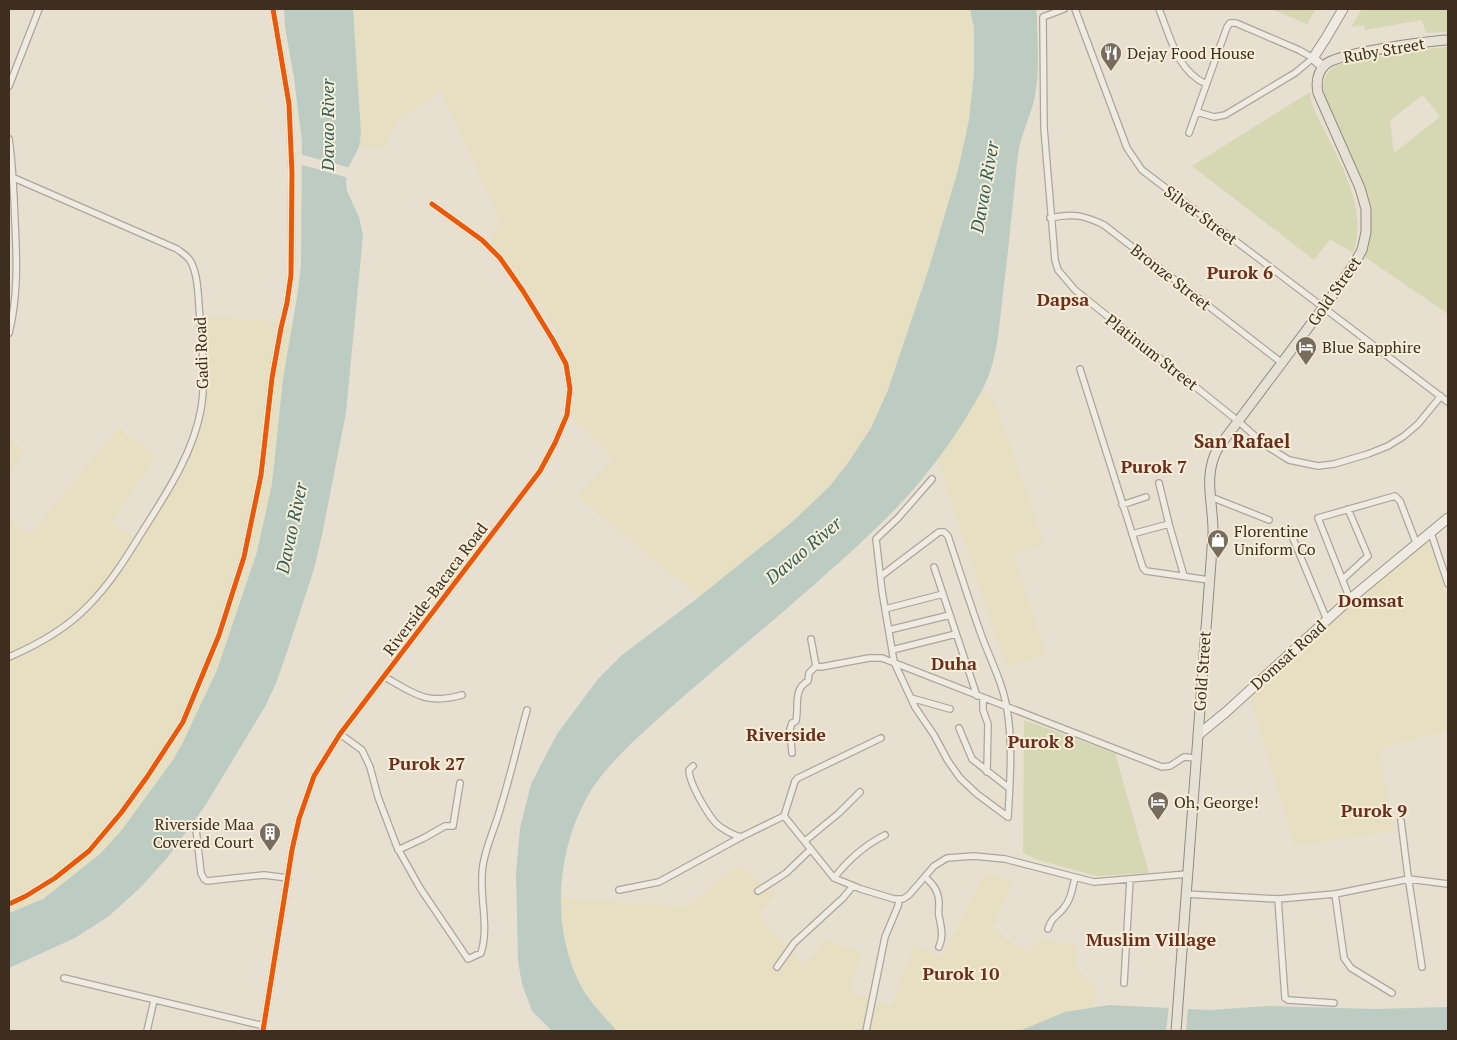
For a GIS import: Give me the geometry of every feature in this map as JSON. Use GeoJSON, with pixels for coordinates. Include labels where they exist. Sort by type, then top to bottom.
{"type":"FeatureCollection","features":[{"type":"Feature","properties":{"kind":"main road","name":"Ruby Street"},"geometry":{"type":"LineString","coordinates":[[1323,67],[1333,60],[1348,55],[1448,40]]}},
{"type":"Feature","properties":{"kind":"main road","name":"Gold Street"},"geometry":{"type":"LineString","coordinates":[[1176,1031],[1213,526],[1209,478],[1211,463],[1218,448],[1238,420],[1359,258],[1364,241],[1367,216],[1365,203],[1318,93],[1318,80],[1323,67]]}},
{"type":"Feature","properties":{"kind":"street"},"geometry":{"type":"LineString","coordinates":[[9,86],[39,9]]}},
{"type":"Feature","properties":{"kind":"street"},"geometry":{"type":"LineString","coordinates":[[9,904],[55,878],[89,851],[121,813],[147,777],[183,722],[219,635],[244,557],[262,475],[272,378],[291,275],[292,173],[288,104],[273,9]]}},
{"type":"Feature","properties":{"kind":"street","name":"Platinum Street"},"geometry":{"type":"LineString","coordinates":[[1064,9],[1043,17],[1044,128],[1050,218],[1054,260],[1058,270],[1086,301],[1238,420],[1265,445],[1289,460],[1318,466],[1334,464],[1388,446],[1418,424],[1441,396]]}},
{"type":"Feature","properties":{"kind":"street","name":"Silver Street"},"geometry":{"type":"LineString","coordinates":[[1075,9],[1127,148],[1136,164],[1148,176],[1448,402]]}},
{"type":"Feature","properties":{"kind":"street"},"geometry":{"type":"LineString","coordinates":[[1159,9],[1184,68],[1206,84]]}},
{"type":"Feature","properties":{"kind":"street"},"geometry":{"type":"LineString","coordinates":[[1197,112],[1214,117],[1225,115],[1294,73],[1313,58],[1343,9]]}},
{"type":"Feature","properties":{"kind":"street"},"geometry":{"type":"LineString","coordinates":[[1189,133],[1226,27],[1230,23],[1236,23],[1300,50],[1323,67]]}},
{"type":"Feature","properties":{"kind":"street"},"geometry":{"type":"LineString","coordinates":[[9,139],[14,178],[17,256],[15,309],[9,333]]}},
{"type":"Feature","properties":{"kind":"street","name":"Gadi Road"},"geometry":{"type":"LineString","coordinates":[[9,657],[42,640],[65,625],[87,607],[106,586],[149,522],[185,458],[197,425],[204,385],[204,365],[196,280],[191,261],[177,249],[14,178]]}},
{"type":"Feature","properties":{"kind":"street","name":"Riverside-Bacaca Road"},"geometry":{"type":"LineString","coordinates":[[264,1028],[297,826],[306,794],[321,764],[340,734],[540,471],[562,429],[569,402],[569,376],[561,353],[507,268],[482,240],[432,204]]}},
{"type":"Feature","properties":{"kind":"street","name":"Bronze Street"},"geometry":{"type":"LineString","coordinates":[[1050,218],[1065,214],[1075,214],[1104,225],[1282,363]]}},
{"type":"Feature","properties":{"kind":"street"},"geometry":{"type":"LineString","coordinates":[[1080,369],[1144,570],[1209,580]]}},
{"type":"Feature","properties":{"kind":"street"},"geometry":{"type":"LineString","coordinates":[[881,576],[939,532],[947,534],[982,638],[1000,682],[1007,707],[1009,724],[1008,817],[977,794],[960,778],[911,698],[894,662],[876,543],[877,537],[898,518],[932,479]]}},
{"type":"Feature","properties":{"kind":"street"},"geometry":{"type":"LineString","coordinates":[[1159,483],[1184,576]]}},
{"type":"Feature","properties":{"kind":"street"},"geometry":{"type":"LineString","coordinates":[[1350,599],[1318,518],[1393,496],[1397,497],[1417,545]]}},
{"type":"Feature","properties":{"kind":"street"},"geometry":{"type":"LineString","coordinates":[[1122,505],[1146,497]]}},
{"type":"Feature","properties":{"kind":"street"},"geometry":{"type":"LineString","coordinates":[[1211,497],[1269,520]]}},
{"type":"Feature","properties":{"kind":"street"},"geometry":{"type":"LineString","coordinates":[[1343,579],[1368,556],[1348,509]]}},
{"type":"Feature","properties":{"kind":"street","name":"Domsat Road"},"geometry":{"type":"LineString","coordinates":[[1198,736],[1350,599],[1448,518]]}},
{"type":"Feature","properties":{"kind":"street"},"geometry":{"type":"LineString","coordinates":[[1132,534],[1169,524]]}},
{"type":"Feature","properties":{"kind":"street"},"geometry":{"type":"LineString","coordinates":[[1289,529],[1327,620]]}},
{"type":"Feature","properties":{"kind":"street"},"geometry":{"type":"LineString","coordinates":[[1431,533],[1448,584]]}},
{"type":"Feature","properties":{"kind":"street"},"geometry":{"type":"LineString","coordinates":[[934,567],[988,724],[987,772]]}},
{"type":"Feature","properties":{"kind":"street"},"geometry":{"type":"LineString","coordinates":[[885,608],[943,594]]}},
{"type":"Feature","properties":{"kind":"street"},"geometry":{"type":"LineString","coordinates":[[889,630],[950,615]]}},
{"type":"Feature","properties":{"kind":"street"},"geometry":{"type":"LineString","coordinates":[[892,650],[956,634]]}},
{"type":"Feature","properties":{"kind":"street"},"geometry":{"type":"LineString","coordinates":[[811,639],[816,666]]}},
{"type":"Feature","properties":{"kind":"street"},"geometry":{"type":"LineString","coordinates":[[816,666],[821,667],[873,657],[882,658],[1162,767],[1170,766],[1184,757],[1196,758]]}},
{"type":"Feature","properties":{"kind":"street"},"geometry":{"type":"LineString","coordinates":[[792,753],[790,729],[792,723],[797,718],[799,689],[808,681],[809,673],[816,666]]}},
{"type":"Feature","properties":{"kind":"street"},"geometry":{"type":"LineString","coordinates":[[385,677],[414,694],[426,698],[447,699],[462,694]]}},
{"type":"Feature","properties":{"kind":"street"},"geometry":{"type":"LineString","coordinates":[[911,698],[950,709]]}},
{"type":"Feature","properties":{"kind":"street"},"geometry":{"type":"LineString","coordinates":[[340,734],[362,750],[370,767],[378,798],[398,850],[420,888],[468,959],[481,953],[483,947],[484,920],[481,880],[483,864],[502,805],[527,710]]}},
{"type":"Feature","properties":{"kind":"street"},"geometry":{"type":"LineString","coordinates":[[959,728],[972,759],[1008,788]]}},
{"type":"Feature","properties":{"kind":"street"},"geometry":{"type":"LineString","coordinates":[[619,890],[659,882],[741,837],[784,816],[795,781],[798,778],[881,738]]}},
{"type":"Feature","properties":{"kind":"street"},"geometry":{"type":"LineString","coordinates":[[693,766],[689,770],[689,775],[698,797],[717,825],[741,837]]}},
{"type":"Feature","properties":{"kind":"street"},"geometry":{"type":"LineString","coordinates":[[398,850],[445,826],[453,826],[460,783]]}},
{"type":"Feature","properties":{"kind":"street"},"geometry":{"type":"LineString","coordinates":[[805,841],[839,813],[860,792]]}},
{"type":"Feature","properties":{"kind":"street"},"geometry":{"type":"LineString","coordinates":[[784,816],[834,878],[898,900],[909,895],[943,859],[974,856],[1005,859],[1094,882],[1187,874]]}},
{"type":"Feature","properties":{"kind":"street"},"geometry":{"type":"LineString","coordinates":[[1401,821],[1422,967]]}},
{"type":"Feature","properties":{"kind":"street"},"geometry":{"type":"LineString","coordinates":[[196,829],[201,873],[206,881],[264,875],[288,878]]}},
{"type":"Feature","properties":{"kind":"street"},"geometry":{"type":"LineString","coordinates":[[834,878],[841,869],[870,843],[884,835]]}},
{"type":"Feature","properties":{"kind":"street"},"geometry":{"type":"LineString","coordinates":[[758,891],[786,873],[811,849]]}},
{"type":"Feature","properties":{"kind":"street"},"geometry":{"type":"LineString","coordinates":[[925,877],[936,888],[939,896],[938,915],[942,924],[943,935],[938,947]]}},
{"type":"Feature","properties":{"kind":"street"},"geometry":{"type":"LineString","coordinates":[[1048,929],[1052,919],[1063,910],[1071,895],[1075,878]]}},
{"type":"Feature","properties":{"kind":"street"},"geometry":{"type":"LineString","coordinates":[[1186,894],[1278,899],[1335,894],[1409,878],[1448,884]]}},
{"type":"Feature","properties":{"kind":"street"},"geometry":{"type":"LineString","coordinates":[[1124,983],[1130,879]]}},
{"type":"Feature","properties":{"kind":"street"},"geometry":{"type":"LineString","coordinates":[[777,968],[794,942],[843,898],[853,886]]}},
{"type":"Feature","properties":{"kind":"street"},"geometry":{"type":"LineString","coordinates":[[1335,894],[1344,958],[1347,964],[1392,993]]}},
{"type":"Feature","properties":{"kind":"street"},"geometry":{"type":"LineString","coordinates":[[1278,899],[1285,998],[1288,1000],[1334,1003]]}},
{"type":"Feature","properties":{"kind":"street"},"geometry":{"type":"LineString","coordinates":[[866,1031],[885,937],[898,906],[898,900]]}},
{"type":"Feature","properties":{"kind":"street"},"geometry":{"type":"LineString","coordinates":[[64,978],[264,1028]]}},
{"type":"Feature","properties":{"kind":"street"},"geometry":{"type":"LineString","coordinates":[[146,1031],[154,1000]]}},
{"type":"Feature","properties":{"kind":"shaded area"},"geometry":{"type":"Polygon","coordinates":[[[353,9],[970,9],[974,28],[974,73],[969,120],[958,170],[929,268],[888,391],[871,428],[848,463],[829,487],[792,522],[699,597],[577,496],[613,459],[572,417],[575,389],[572,368],[559,336],[536,299],[510,263],[490,242],[499,221],[497,213],[441,92],[399,120],[384,148],[376,150],[359,147],[361,133],[353,9]]]}},
{"type":"Feature","properties":{"kind":"shaded area"},"geometry":{"type":"Polygon","coordinates":[[[206,315],[293,323],[283,379],[272,484],[257,552],[217,670],[173,760],[121,831],[100,854],[43,899],[9,913],[9,515],[29,535],[118,428],[157,455],[112,523],[139,541],[177,482],[197,439],[206,397],[208,366],[206,315]]]}},
{"type":"Feature","properties":{"kind":"shaded area"},"geometry":{"type":"Polygon","coordinates":[[[983,389],[995,402],[1045,544],[1014,555],[1047,655],[1006,668],[937,459],[983,389]]]}},
{"type":"Feature","properties":{"kind":"shaded area"},"geometry":{"type":"Polygon","coordinates":[[[9,438],[25,453],[9,473],[9,438]]]}},
{"type":"Feature","properties":{"kind":"shaded area"},"geometry":{"type":"Polygon","coordinates":[[[1429,543],[1448,598],[1448,731],[1380,748],[1394,831],[1295,847],[1249,695],[1382,577],[1387,569],[1429,543]]]}},
{"type":"Feature","properties":{"kind":"shaded area"},"geometry":{"type":"Polygon","coordinates":[[[739,865],[775,892],[760,918],[806,965],[826,940],[862,951],[850,992],[891,1006],[914,944],[941,957],[985,873],[1014,882],[992,928],[1028,952],[1038,939],[1078,944],[1074,969],[1097,985],[1094,1006],[1065,1012],[1019,1031],[617,1031],[594,1005],[581,985],[569,956],[563,923],[561,897],[685,907],[739,865]]]}},
{"type":"Feature","properties":{"kind":"green space"},"geometry":{"type":"Polygon","coordinates":[[[1271,9],[1316,9],[1307,24],[1271,9]]]}},
{"type":"Feature","properties":{"kind":"green space"},"geometry":{"type":"Polygon","coordinates":[[[1362,9],[1448,9],[1448,32],[1426,33],[1422,20],[1365,30],[1364,25],[1351,27],[1362,9]]]}},
{"type":"Feature","properties":{"kind":"green space"},"geometry":{"type":"Polygon","coordinates":[[[1448,47],[1448,314],[1365,257],[1371,232],[1371,207],[1323,88],[1327,74],[1333,68],[1343,63],[1424,49],[1448,47]],[[1423,95],[1390,120],[1394,153],[1440,117],[1423,95]]]}},
{"type":"Feature","properties":{"kind":"green space"},"geometry":{"type":"Polygon","coordinates":[[[1310,92],[1312,104],[1346,177],[1357,215],[1357,234],[1353,253],[1330,239],[1314,260],[1192,166],[1310,92]]]}},
{"type":"Feature","properties":{"kind":"green space"},"geometry":{"type":"Polygon","coordinates":[[[1024,720],[1115,753],[1149,873],[1097,876],[1038,860],[1023,853],[1024,720]]]}},
{"type":"Feature","properties":{"kind":"water","name":"Davao River"},"geometry":{"type":"Polygon","coordinates":[[[284,9],[353,9],[361,133],[359,147],[347,170],[346,182],[347,191],[359,217],[363,235],[346,413],[314,569],[286,655],[266,705],[205,806],[168,857],[140,888],[109,916],[75,938],[9,968],[9,913],[43,899],[100,854],[121,831],[173,760],[217,670],[257,552],[272,484],[283,379],[301,264],[302,142],[284,9]]]}},
{"type":"Feature","properties":{"kind":"water","name":"Davao River"},"geometry":{"type":"Polygon","coordinates":[[[970,9],[1036,9],[1037,18],[1037,86],[1018,154],[999,331],[987,381],[966,418],[940,456],[922,480],[900,504],[789,607],[639,736],[608,767],[599,779],[584,803],[568,846],[563,869],[562,917],[571,963],[580,984],[592,1003],[617,1031],[552,1031],[532,1011],[522,984],[518,961],[516,873],[520,828],[531,784],[557,734],[598,679],[622,655],[699,597],[792,522],[829,487],[848,463],[871,428],[888,390],[929,268],[958,170],[969,120],[974,73],[974,28],[970,9]]]}},
{"type":"Feature","properties":{"kind":"water"},"geometry":{"type":"Polygon","coordinates":[[[1109,1005],[1210,1010],[1268,1006],[1374,1009],[1448,1007],[1448,1031],[1019,1031],[1065,1012],[1109,1005]]]}},
{"type":"Feature","properties":{"kind":"pier"},"geometry":{"type":"Polygon","coordinates":[[[299,154],[351,168],[349,178],[299,164],[299,154]]]}},
{"type":"Feature","properties":{"kind":"pier"},"geometry":{"type":"Polygon","coordinates":[[[1169,1005],[1188,1007],[1186,1031],[1166,1031],[1169,1005]]]}},
{"type":"Feature","properties":{"kind":"cycle path"},"geometry":{"type":"LineString","coordinates":[[9,904],[55,878],[89,851],[121,813],[147,777],[183,722],[219,635],[244,557],[261,475],[272,378],[291,275],[292,173],[289,104],[273,9]]}},
{"type":"Feature","properties":{"kind":"cycle path"},"geometry":{"type":"LineString","coordinates":[[263,1031],[292,850],[299,819],[314,776],[340,734],[540,471],[567,415],[570,389],[566,364],[523,291],[500,258],[482,240],[432,204]]}},
{"type":"Feature","properties":{"kind":"place","name":"Dejay Food House"},"geometry":{"type":"Point","coordinates":[1111,72]}},
{"type":"Feature","properties":{"kind":"place","name":"Blue Sapphire"},"geometry":{"type":"Point","coordinates":[1306,366]}},
{"type":"Feature","properties":{"kind":"place","name":"Florentine Uniform Co"},"geometry":{"type":"Point","coordinates":[1218,559]}},
{"type":"Feature","properties":{"kind":"place","name":"Oh, George!"},"geometry":{"type":"Point","coordinates":[1158,821]}},
{"type":"Feature","properties":{"kind":"place","name":"Riverside Maa Covered Court"},"geometry":{"type":"Point","coordinates":[270,852]}},
{"type":"Feature","properties":{"kind":"district","name":"Purok 6"},"geometry":{"type":"Point","coordinates":[1240,272]}},
{"type":"Feature","properties":{"kind":"district","name":"Dapsa"},"geometry":{"type":"Point","coordinates":[1063,299]}},
{"type":"Feature","properties":{"kind":"district","name":"San Rafael"},"geometry":{"type":"Point","coordinates":[1242,440]}},
{"type":"Feature","properties":{"kind":"district","name":"Purok 7"},"geometry":{"type":"Point","coordinates":[1154,466]}},
{"type":"Feature","properties":{"kind":"district","name":"Domsat"},"geometry":{"type":"Point","coordinates":[1371,600]}},
{"type":"Feature","properties":{"kind":"district","name":"Duha"},"geometry":{"type":"Point","coordinates":[954,663]}},
{"type":"Feature","properties":{"kind":"district","name":"Riverside"},"geometry":{"type":"Point","coordinates":[786,734]}},
{"type":"Feature","properties":{"kind":"district","name":"Purok 8"},"geometry":{"type":"Point","coordinates":[1041,741]}},
{"type":"Feature","properties":{"kind":"district","name":"Purok 27"},"geometry":{"type":"Point","coordinates":[427,763]}},
{"type":"Feature","properties":{"kind":"district","name":"Purok 9"},"geometry":{"type":"Point","coordinates":[1374,810]}},
{"type":"Feature","properties":{"kind":"district","name":"Muslim Village"},"geometry":{"type":"Point","coordinates":[1151,939]}},
{"type":"Feature","properties":{"kind":"district","name":"Purok 10"},"geometry":{"type":"Point","coordinates":[961,973]}}]}
